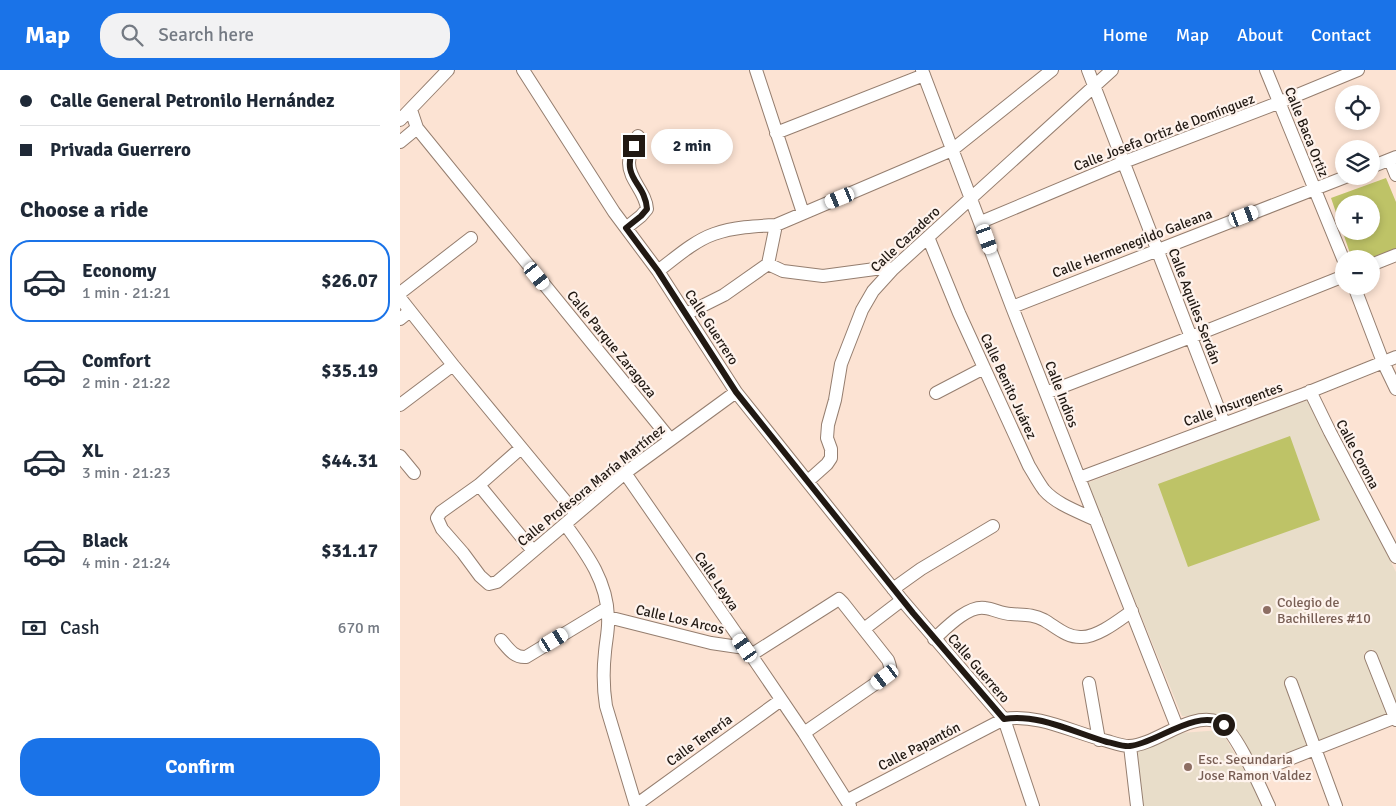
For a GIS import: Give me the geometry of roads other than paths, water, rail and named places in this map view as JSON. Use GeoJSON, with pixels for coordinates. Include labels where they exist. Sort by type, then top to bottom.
{"type":"FeatureCollection","features":[{"type":"Feature","properties":{"kind":"street"},"geometry":{"type":"LineString","coordinates":[[400,120],[448,70]]}},
{"type":"Feature","properties":{"kind":"street","name":"Calle Guerrero"},"geometry":{"type":"LineString","coordinates":[[523,70],[614,212],[658,271],[736,392],[902,600],[1004,719],[1032,806]]}},
{"type":"Feature","properties":{"kind":"street"},"geometry":{"type":"LineString","coordinates":[[756,70],[803,213]]}},
{"type":"Feature","properties":{"kind":"street"},"geometry":{"type":"LineString","coordinates":[[658,271],[713,234],[745,227],[776,225],[952,150],[1052,70]]}},
{"type":"Feature","properties":{"kind":"street","name":"Calle Aquiles Serdán"},"geometry":{"type":"LineString","coordinates":[[1088,70],[1224,423]]}},
{"type":"Feature","properties":{"kind":"street","name":"Calle Cazadero"},"geometry":{"type":"LineString","coordinates":[[808,481],[831,458],[831,449],[827,438],[828,425],[835,400],[841,364],[862,310],[874,291],[893,269],[1112,70]]}},
{"type":"Feature","properties":{"kind":"street","name":"Calle Baca Ortiz"},"geometry":{"type":"LineString","coordinates":[[1266,70],[1313,190],[1339,250]]}},
{"type":"Feature","properties":{"kind":"street","name":"Calle Josefa Ortiz de Domínguez"},"geometry":{"type":"LineString","coordinates":[[981,222],[1124,162],[1358,70]]}},
{"type":"Feature","properties":{"kind":"street"},"geometry":{"type":"LineString","coordinates":[[776,132],[923,72]]}},
{"type":"Feature","properties":{"kind":"street","name":"Calle Indios"},"geometry":{"type":"LineString","coordinates":[[923,72],[1012,307],[1177,727]]}},
{"type":"Feature","properties":{"kind":"street"},"geometry":{"type":"LineString","coordinates":[[400,142],[417,128],[411,110]]}},
{"type":"Feature","properties":{"kind":"street","name":"Calle Parque Zaragoza"},"geometry":{"type":"LineString","coordinates":[[417,128],[670,439]]}},
{"type":"Feature","properties":{"kind":"street"},"geometry":{"type":"LineString","coordinates":[[626,228],[647,209],[644,197],[629,166],[638,136]]}},
{"type":"Feature","properties":{"kind":"street"},"geometry":{"type":"LineString","coordinates":[[1380,164],[1393,159],[1396,175]]}},
{"type":"Feature","properties":{"kind":"street","name":"Calle Hermenegildo Galeana"},"geometry":{"type":"LineString","coordinates":[[1012,307],[1335,181]]}},
{"type":"Feature","properties":{"kind":"street"},"geometry":{"type":"LineString","coordinates":[[686,314],[732,290],[768,264],[776,225]]}},
{"type":"Feature","properties":{"kind":"street","name":"Calle Benito Juárez"},"geometry":{"type":"LineString","coordinates":[[928,237],[984,368],[1029,466],[1045,491],[1062,503],[1096,520]]}},
{"type":"Feature","properties":{"kind":"street"},"geometry":{"type":"LineString","coordinates":[[400,293],[472,238]]}},
{"type":"Feature","properties":{"kind":"street"},"geometry":{"type":"LineString","coordinates":[[1380,261],[1396,255]]}},
{"type":"Feature","properties":{"kind":"street"},"geometry":{"type":"LineString","coordinates":[[768,264],[783,271],[823,276],[875,269],[893,269]]}},
{"type":"Feature","properties":{"kind":"street"},"geometry":{"type":"LineString","coordinates":[[1046,393],[1191,338],[1335,280]]}},
{"type":"Feature","properties":{"kind":"street"},"geometry":{"type":"LineString","coordinates":[[1357,295],[1383,362],[1396,389]]}},
{"type":"Feature","properties":{"kind":"street"},"geometry":{"type":"LineString","coordinates":[[400,298],[405,315],[453,365],[576,514]]}},
{"type":"Feature","properties":{"kind":"street","name":"Calle Insurgentes"},"geometry":{"type":"LineString","coordinates":[[1079,478],[1396,357]]}},
{"type":"Feature","properties":{"kind":"street"},"geometry":{"type":"LineString","coordinates":[[400,405],[453,365]]}},
{"type":"Feature","properties":{"kind":"street"},"geometry":{"type":"LineString","coordinates":[[936,393],[984,368]]}},
{"type":"Feature","properties":{"kind":"street","name":"Calle Corona"},"geometry":{"type":"LineString","coordinates":[[1310,391],[1396,556]]}},
{"type":"Feature","properties":{"kind":"street","name":"Calle Profesora María Martínez"},"geometry":{"type":"LineString","coordinates":[[479,485],[441,512],[438,518],[442,529],[480,576],[489,584],[497,582],[625,473],[736,392]]}},
{"type":"Feature","properties":{"kind":"street"},"geometry":{"type":"LineString","coordinates":[[521,448],[479,485],[533,551]]}},
{"type":"Feature","properties":{"kind":"street"},"geometry":{"type":"LineString","coordinates":[[400,456],[414,473]]}},
{"type":"Feature","properties":{"kind":"street","name":"Calle Leyva"},"geometry":{"type":"LineString","coordinates":[[625,473],[804,733],[849,803]]}},
{"type":"Feature","properties":{"kind":"street"},"geometry":{"type":"LineString","coordinates":[[565,524],[592,562],[606,595],[608,613],[603,690],[636,806]]}},
{"type":"Feature","properties":{"kind":"street"},"geometry":{"type":"LineString","coordinates":[[893,589],[993,526]]}},
{"type":"Feature","properties":{"kind":"street"},"geometry":{"type":"LineString","coordinates":[[748,652],[840,599],[888,660],[891,668],[890,671],[876,684],[804,733]]}},
{"type":"Feature","properties":{"kind":"street"},"geometry":{"type":"LineString","coordinates":[[864,629],[902,600]]}},
{"type":"Feature","properties":{"kind":"street"},"geometry":{"type":"LineString","coordinates":[[934,639],[970,611],[981,607],[1009,614],[1035,616],[1069,635],[1081,638],[1090,636],[1108,627],[1132,611]]}},
{"type":"Feature","properties":{"kind":"street"},"geometry":{"type":"LineString","coordinates":[[501,640],[514,654],[519,657],[526,657],[608,613]]}},
{"type":"Feature","properties":{"kind":"street","name":"Calle Los Arcos"},"geometry":{"type":"LineString","coordinates":[[608,613],[748,652]]}},
{"type":"Feature","properties":{"kind":"street"},"geometry":{"type":"LineString","coordinates":[[1254,773],[1396,718],[1371,657]]}},
{"type":"Feature","properties":{"kind":"street"},"geometry":{"type":"LineString","coordinates":[[1089,682],[1099,740]]}},
{"type":"Feature","properties":{"kind":"street"},"geometry":{"type":"LineString","coordinates":[[1291,683],[1336,806]]}},
{"type":"Feature","properties":{"kind":"street","name":"Calle Tenería"},"geometry":{"type":"LineString","coordinates":[[636,806],[781,700]]}},
{"type":"Feature","properties":{"kind":"street"},"geometry":{"type":"LineString","coordinates":[[1004,719],[1019,718],[1045,723],[1099,740],[1130,746],[1177,727],[1198,722],[1220,722],[1230,731],[1254,773],[1269,806]]}},
{"type":"Feature","properties":{"kind":"street","name":"Calle Papantón"},"geometry":{"type":"LineString","coordinates":[[849,803],[1004,719]]}},
{"type":"Feature","properties":{"kind":"street"},"geometry":{"type":"LineString","coordinates":[[1130,746],[1136,806]]}},
{"type":"Feature","properties":{"kind":"place","name":"Colegio de Bachilleres #10"},"geometry":{"type":"Point","coordinates":[1267,610]}},
{"type":"Feature","properties":{"kind":"place","name":"Esc. Secundaria Jose Ramon Valdez"},"geometry":{"type":"Point","coordinates":[1188,767]}}]}
